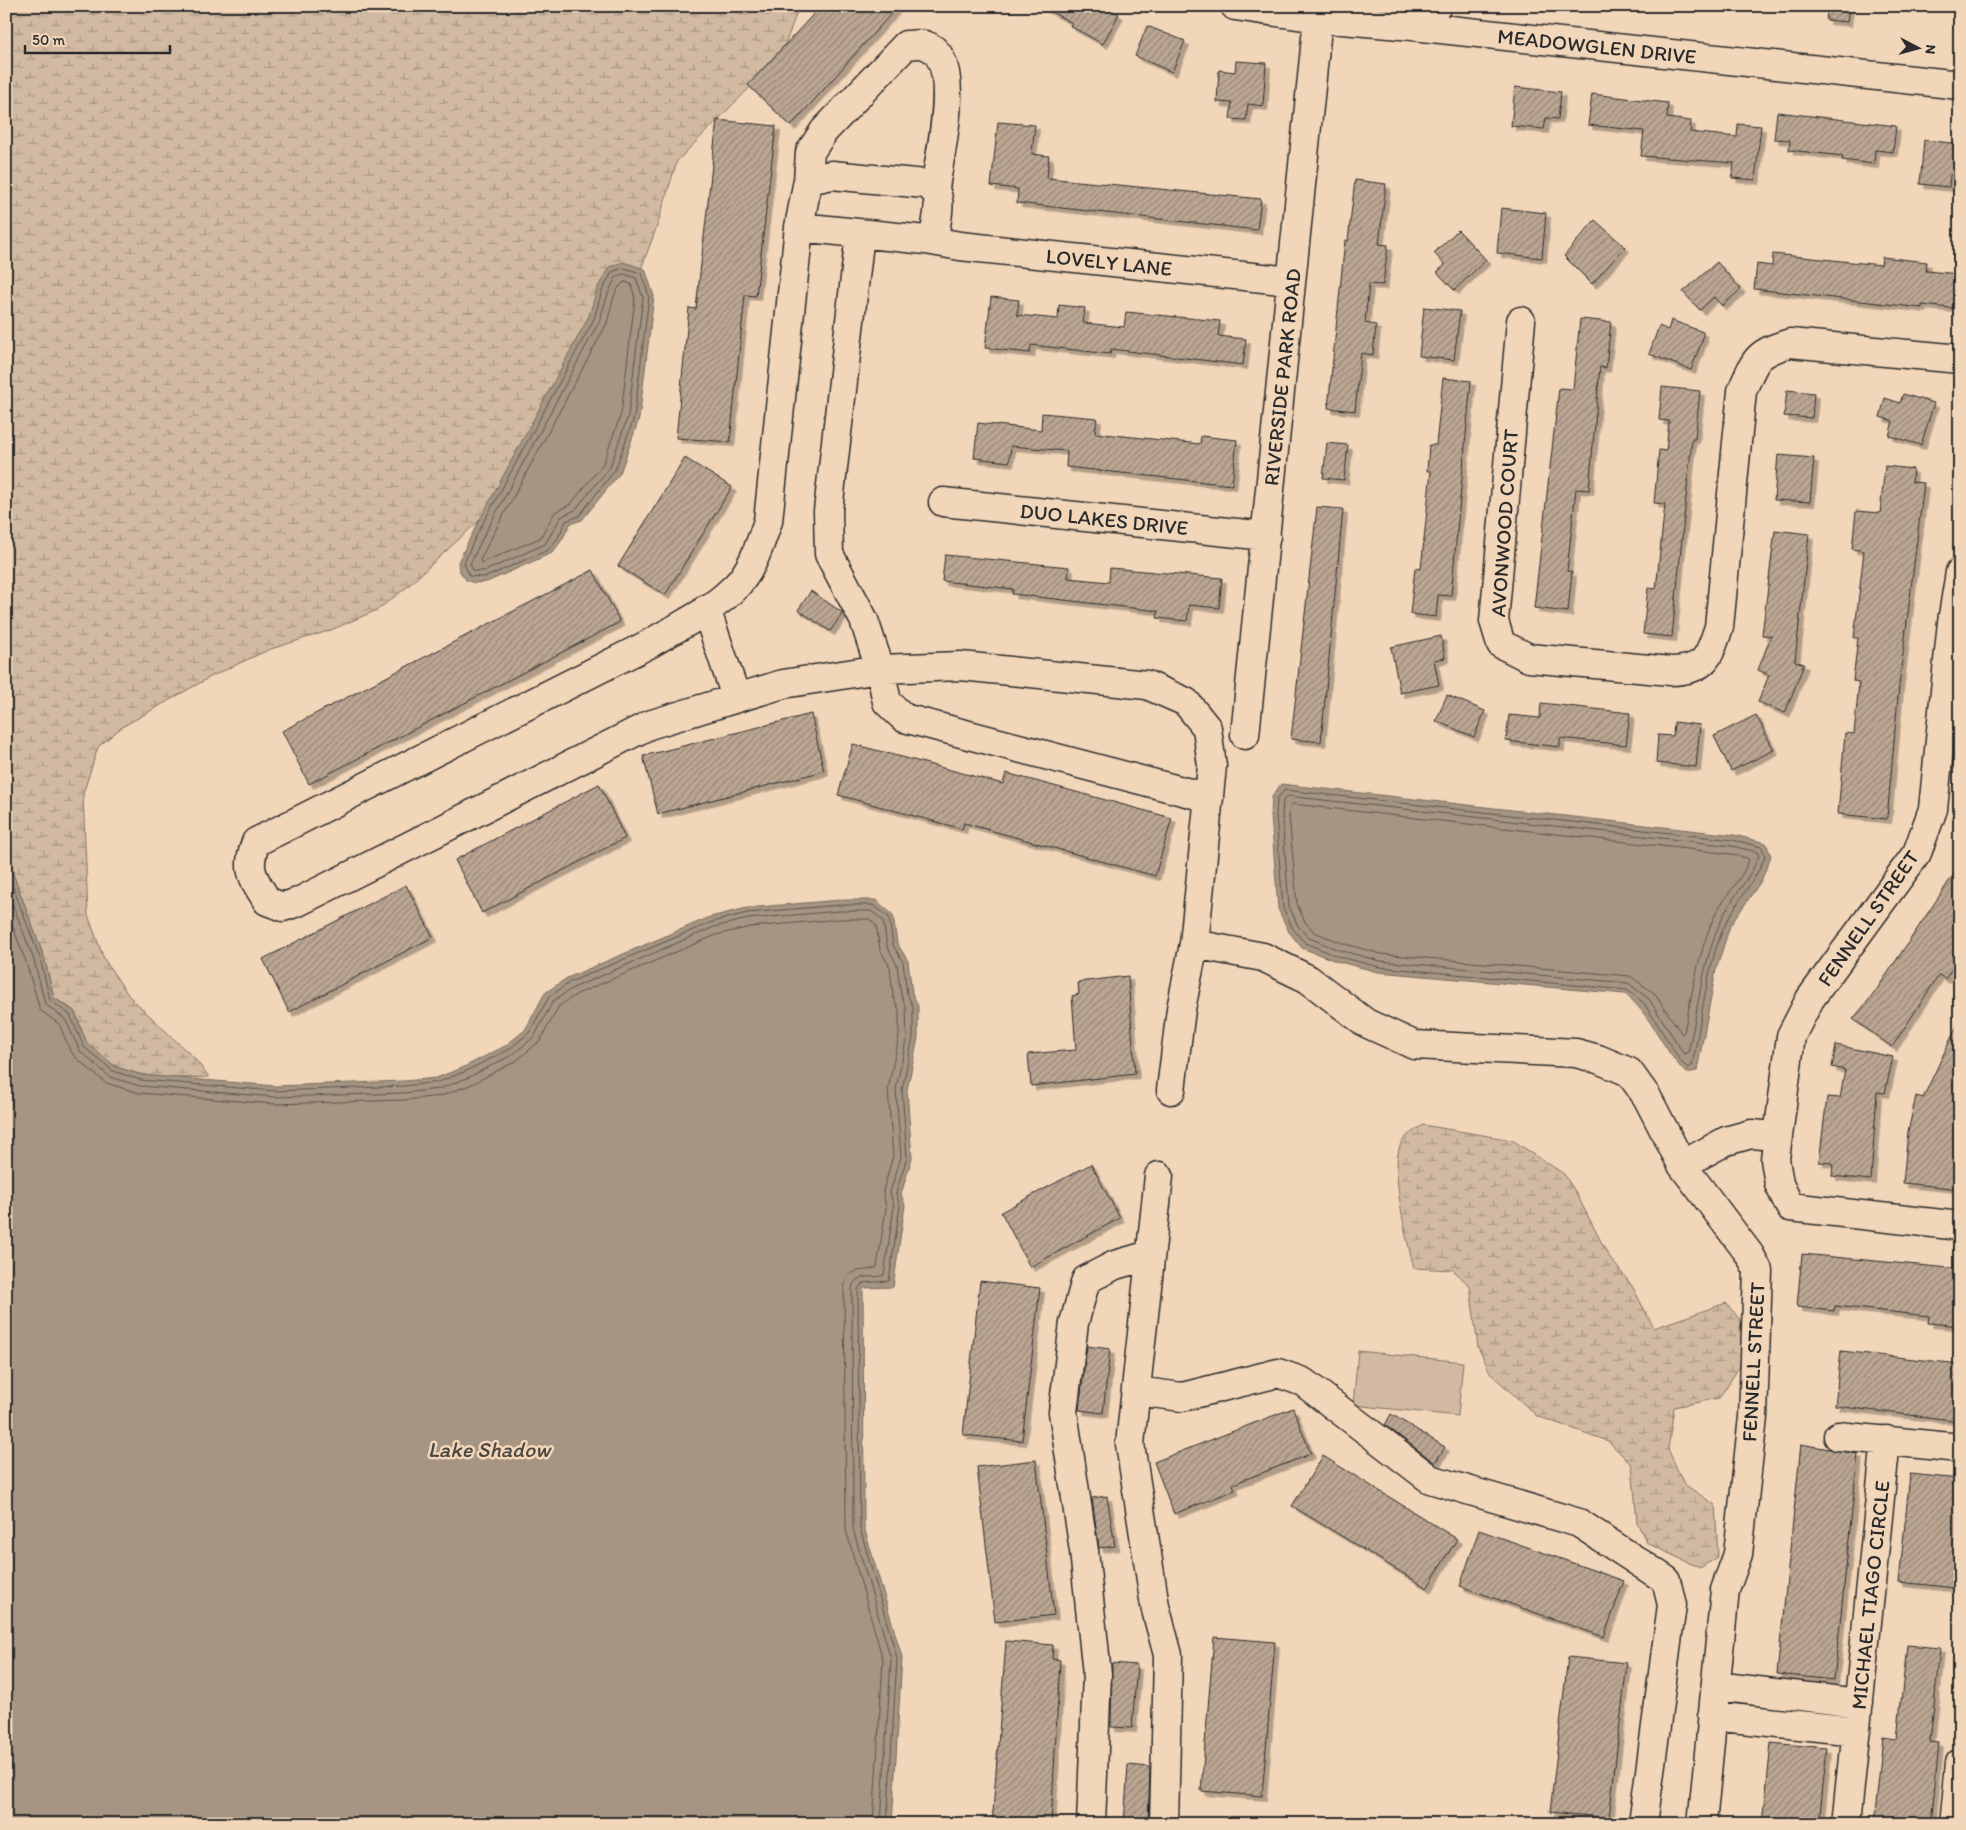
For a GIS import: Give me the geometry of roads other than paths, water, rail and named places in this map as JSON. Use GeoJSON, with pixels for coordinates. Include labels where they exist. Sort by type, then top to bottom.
{"type":"FeatureCollection","features":[{"type":"Feature","properties":{"kind":"street","name":"MEADOWGLEN DRIVE"},"geometry":{"type":"LineString","coordinates":[[1235,6],[1318,18],[1413,26],[1960,85]]}},
{"type":"Feature","properties":{"kind":"street"},"geometry":{"type":"LineString","coordinates":[[1413,26],[1437,6]]}},
{"type":"Feature","properties":{"kind":"street","name":"RIVERSIDE PARK ROAD"},"geometry":{"type":"LineString","coordinates":[[1245,735],[1318,18]]}},
{"type":"Feature","properties":{"kind":"street"},"geometry":{"type":"LineString","coordinates":[[926,240],[935,233],[939,196],[935,188],[948,88],[945,67],[938,54],[925,45],[906,45],[824,131],[810,152],[808,180],[799,227],[768,521],[756,555],[734,589],[706,610],[649,644],[256,842],[250,857],[250,873],[267,901],[283,907],[298,902],[649,725],[783,684],[880,669],[960,666],[1146,685],[1186,702],[1208,728],[1212,766],[1194,944],[1181,1009],[1171,1090]]}},
{"type":"Feature","properties":{"kind":"street"},"geometry":{"type":"LineString","coordinates":[[808,180],[832,176],[925,184],[935,188]]}},
{"type":"Feature","properties":{"kind":"street","name":"LOVELY LANE"},"geometry":{"type":"LineString","coordinates":[[799,227],[1291,281]]}},
{"type":"Feature","properties":{"kind":"street"},"geometry":{"type":"LineString","coordinates":[[860,234],[828,511],[829,554],[864,620],[880,669],[887,702],[904,718],[1209,798]]}},
{"type":"Feature","properties":{"kind":"street","name":"AVONWOOD COURT"},"geometry":{"type":"LineString","coordinates":[[1521,321],[1494,621],[1501,644],[1529,658],[1671,671],[1690,671],[1709,656],[1719,627],[1742,391],[1752,367],[1764,351],[1790,343],[1960,359]]}},
{"type":"Feature","properties":{"kind":"street","name":"DUO LAKES DRIVE"},"geometry":{"type":"LineString","coordinates":[[943,502],[1266,536]]}},
{"type":"Feature","properties":{"kind":"street","name":"FENNELL STREET"},"geometry":{"type":"LineString","coordinates":[[1960,572],[1956,622],[1933,809],[1917,853],[1810,999],[1791,1036],[1774,1159],[1779,1184],[1790,1207],[1960,1226]]}},
{"type":"Feature","properties":{"kind":"street"},"geometry":{"type":"LineString","coordinates":[[706,610],[736,697]]}},
{"type":"Feature","properties":{"kind":"street","name":"FENNELL STREET"},"geometry":{"type":"LineString","coordinates":[[1194,944],[1263,957],[1308,980],[1366,1023],[1414,1045],[1576,1053],[1598,1059],[1629,1072],[1647,1097],[1682,1165],[1750,1255],[1758,1270],[1753,1417],[1738,1554],[1725,1590],[1725,1688],[1722,1717],[1702,1824]]}},
{"type":"Feature","properties":{"kind":"street"},"geometry":{"type":"LineString","coordinates":[[1682,1165],[1726,1142],[1751,1134],[1776,1136]]}},
{"type":"Feature","properties":{"kind":"street"},"geometry":{"type":"LineString","coordinates":[[1159,1176],[1130,1444],[1155,1606],[1168,1655],[1164,1824]]}},
{"type":"Feature","properties":{"kind":"street"},"geometry":{"type":"LineString","coordinates":[[1091,1824],[1097,1674],[1084,1552],[1063,1412],[1074,1323],[1086,1280],[1114,1265],[1150,1254]]}},
{"type":"Feature","properties":{"kind":"street"},"geometry":{"type":"LineString","coordinates":[[1136,1391],[1182,1396],[1278,1373],[1303,1382],[1430,1479],[1579,1523],[1666,1580],[1672,1605],[1643,1824]]}},
{"type":"Feature","properties":{"kind":"street"},"geometry":{"type":"LineString","coordinates":[[1838,1436],[1960,1448]]}},
{"type":"Feature","properties":{"kind":"street","name":"MICHAEL TIAGO CIRCLE"},"geometry":{"type":"LineString","coordinates":[[1846,1824],[1886,1440]]}},
{"type":"Feature","properties":{"kind":"street"},"geometry":{"type":"LineString","coordinates":[[1725,1688],[1859,1703]]}},
{"type":"Feature","properties":{"kind":"street"},"geometry":{"type":"LineString","coordinates":[[1803,1726],[1805,1697]]}},
{"type":"Feature","properties":{"kind":"street"},"geometry":{"type":"LineString","coordinates":[[1722,1717],[1856,1731]]}},
{"type":"Feature","properties":{"kind":"street","name":"FENNELL STREET"},"geometry":{"type":"LineString","coordinates":[[1720,1824],[1722,1717]]}},
{"type":"Feature","properties":{"kind":"street"},"geometry":{"type":"LineString","coordinates":[[1954,1824],[1960,1763]]}},
{"type":"Feature","properties":{"kind":"water"},"geometry":{"type":"Polygon","coordinates":[[[623,262],[645,269],[654,296],[639,419],[620,473],[582,520],[570,524],[562,540],[552,553],[487,582],[474,583],[466,580],[459,570],[458,562],[589,316],[597,289],[609,267],[623,262]]]}},
{"type":"Feature","properties":{"kind":"water"},"geometry":{"type":"Polygon","coordinates":[[[1281,784],[1734,835],[1766,843],[1771,856],[1761,881],[1730,926],[1716,970],[1697,1071],[1686,1073],[1670,1054],[1643,1012],[1625,994],[1378,972],[1336,961],[1302,948],[1289,932],[1278,909],[1271,815],[1272,797],[1281,784]]]}},
{"type":"Feature","properties":{"kind":"water","name":"Lake Shadow"},"geometry":{"type":"Polygon","coordinates":[[[6,855],[44,957],[54,998],[74,1011],[87,1043],[116,1067],[142,1075],[276,1086],[436,1078],[462,1068],[505,1046],[525,1030],[545,993],[567,978],[710,917],[747,908],[840,900],[876,900],[893,915],[897,943],[908,961],[912,993],[918,1006],[918,1038],[907,1090],[912,1158],[901,1194],[905,1205],[893,1287],[863,1288],[864,1527],[902,1657],[892,1824],[6,1824],[6,855]]]}}]}
